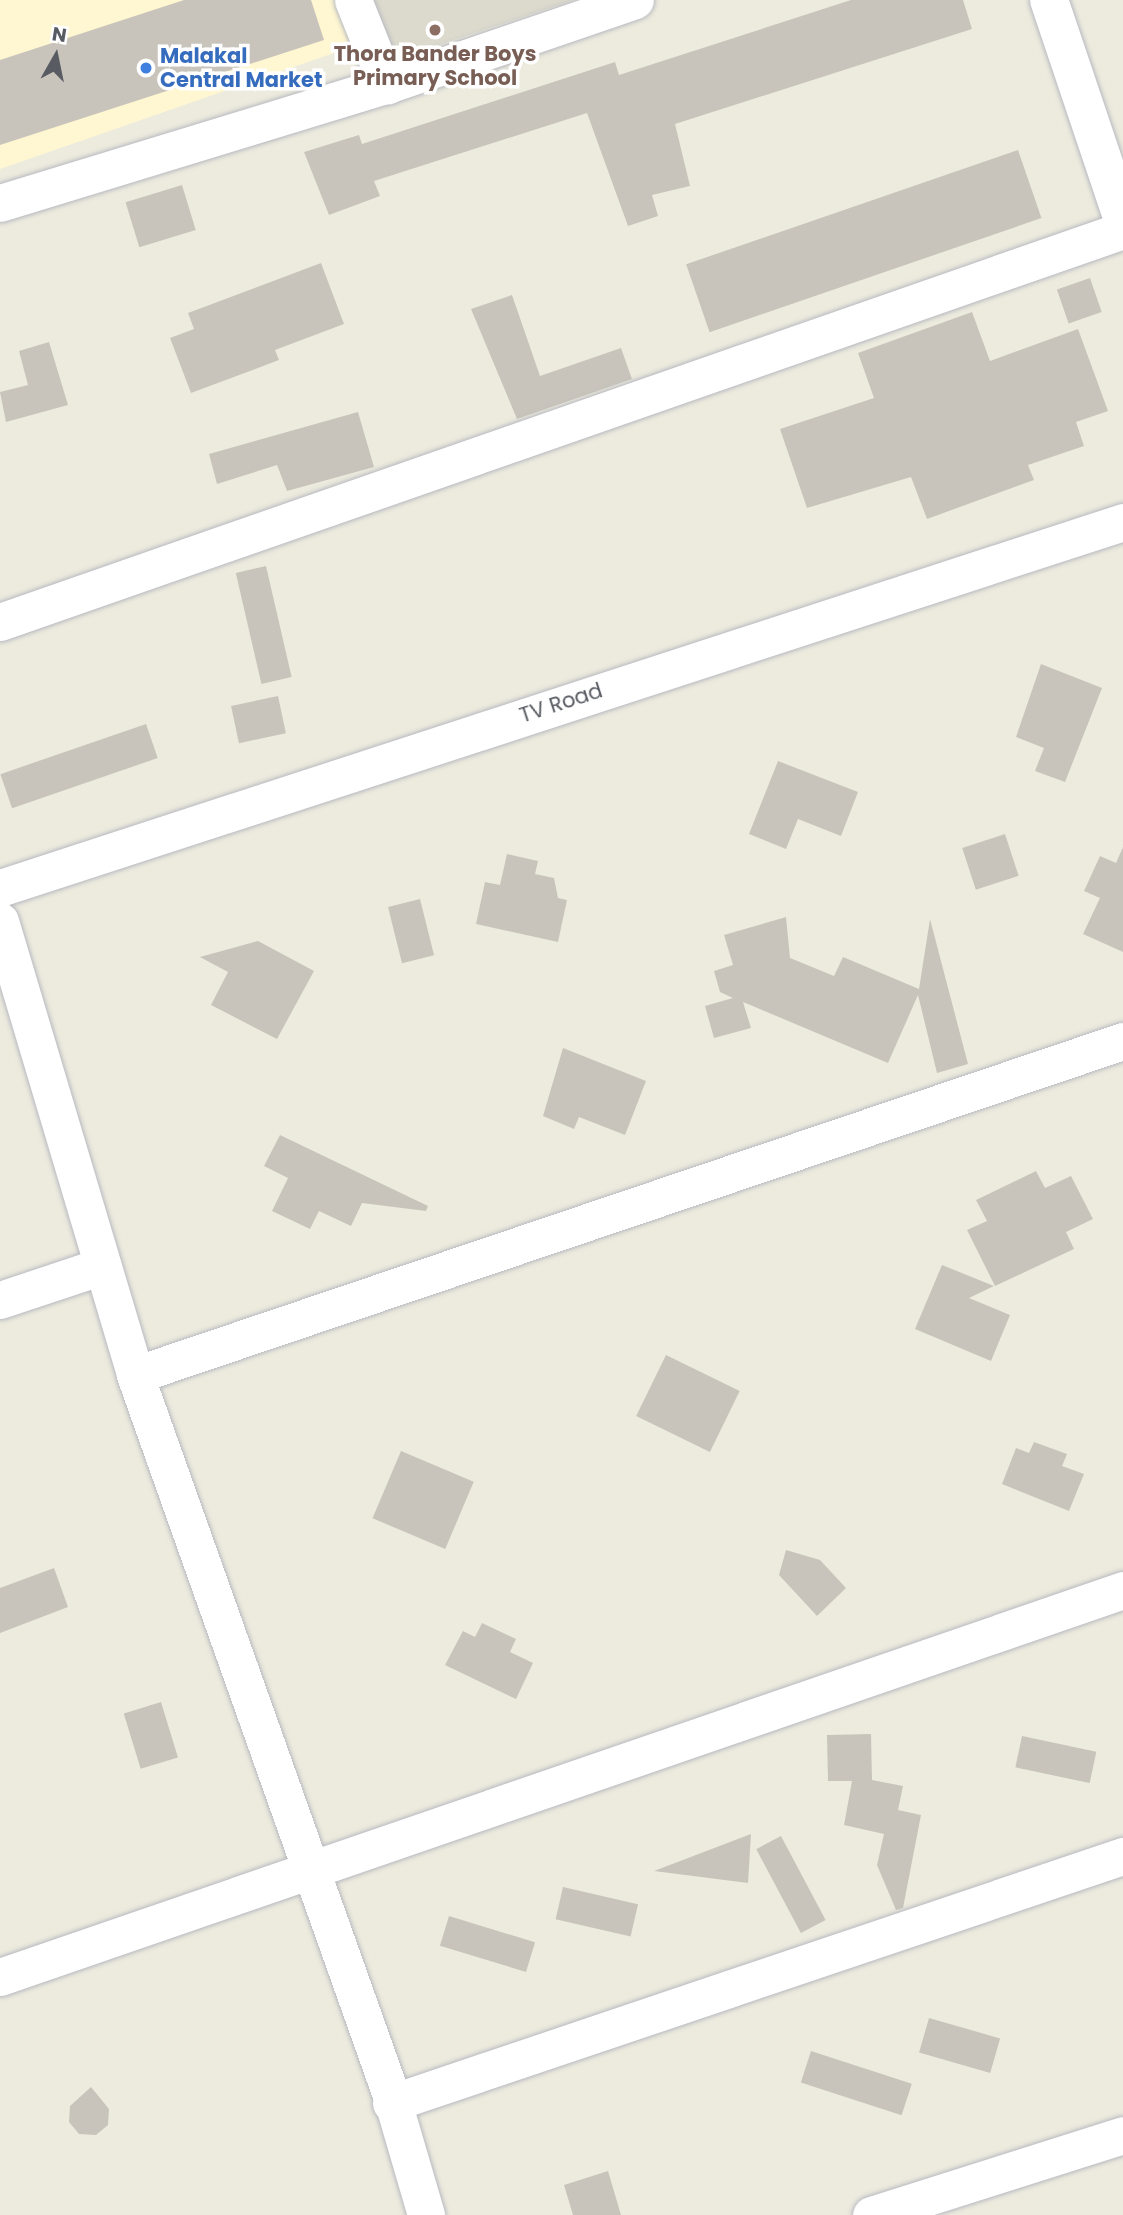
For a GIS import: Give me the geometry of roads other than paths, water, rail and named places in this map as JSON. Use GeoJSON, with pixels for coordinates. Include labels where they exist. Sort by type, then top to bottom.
{"type":"FeatureCollection","features":[{"type":"Feature","properties":{"kind":"street"},"geometry":{"type":"LineString","coordinates":[[353,0],[387,85]]}},
{"type":"Feature","properties":{"kind":"street"},"geometry":{"type":"LineString","coordinates":[[0,203],[387,85],[635,0]]}},
{"type":"Feature","properties":{"kind":"street"},"geometry":{"type":"LineString","coordinates":[[1049,0],[1123,220]]}},
{"type":"Feature","properties":{"kind":"street"},"geometry":{"type":"LineString","coordinates":[[0,622],[1123,230]]}},
{"type":"Feature","properties":{"kind":"street","name":"TV Road"},"geometry":{"type":"LineString","coordinates":[[0,888],[1123,522]]}},
{"type":"Feature","properties":{"kind":"street"},"geometry":{"type":"LineString","coordinates":[[0,921],[135,1375],[311,1872],[391,2103],[426,2215]]}},
{"type":"Feature","properties":{"kind":"street"},"geometry":{"type":"LineString","coordinates":[[135,1375],[1123,1041]]}},
{"type":"Feature","properties":{"kind":"street"},"geometry":{"type":"LineString","coordinates":[[0,1300],[102,1266]]}},
{"type":"Feature","properties":{"kind":"street"},"geometry":{"type":"LineString","coordinates":[[0,1977],[1123,1590]]}},
{"type":"Feature","properties":{"kind":"street"},"geometry":{"type":"LineString","coordinates":[[391,2103],[1123,1856]]}},
{"type":"Feature","properties":{"kind":"street"},"geometry":{"type":"LineString","coordinates":[[871,2215],[1123,2134]]}},
{"type":"Feature","properties":{"kind":"place","name":"Thora Bander Boys Primary School"},"geometry":{"type":"Point","coordinates":[435,30]}},
{"type":"Feature","properties":{"kind":"place","name":"Malakal Central Market"},"geometry":{"type":"Point","coordinates":[146,68]}}]}
